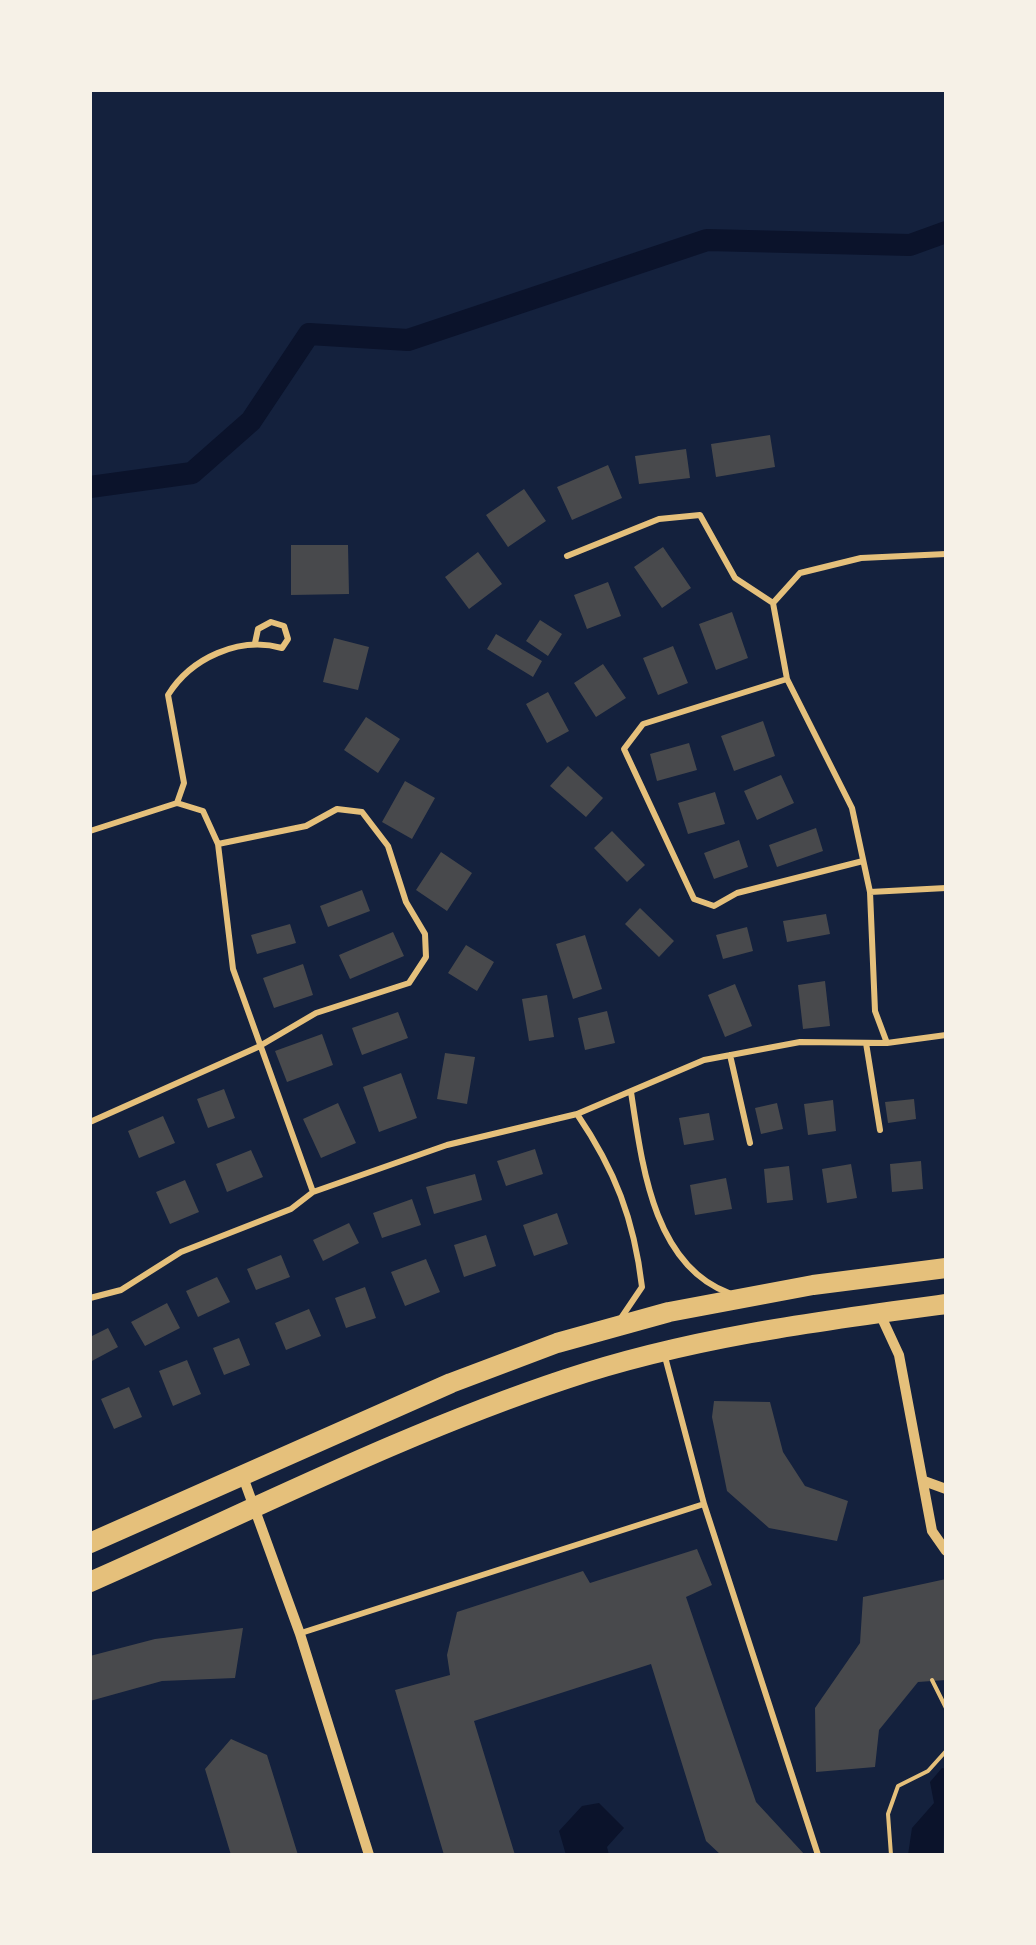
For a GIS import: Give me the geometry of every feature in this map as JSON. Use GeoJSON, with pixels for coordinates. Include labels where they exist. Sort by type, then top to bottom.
{"type":"FeatureCollection","features":[{"type":"Feature","properties":{"kind":"main road"},"geometry":{"type":"LineString","coordinates":[[90,1543],[450,1383],[616,1327],[744,1298],[946,1268]]}},
{"type":"Feature","properties":{"kind":"main road"},"geometry":{"type":"LineString","coordinates":[[90,1582],[460,1418],[568,1378],[664,1352],[946,1304]]}},
{"type":"Feature","properties":{"kind":"street"},"geometry":{"type":"LineString","coordinates":[[879,1313],[899,1354],[932,1531],[946,1551]]}},
{"type":"Feature","properties":{"kind":"street"},"geometry":{"type":"LineString","coordinates":[[244,1477],[300,1634],[370,1855]]}},
{"type":"Feature","properties":{"kind":"street"},"geometry":{"type":"LineString","coordinates":[[924,1481],[946,1489]]}},
{"type":"Feature","properties":{"kind":"lane"},"geometry":{"type":"LineString","coordinates":[[568,556],[658,520],[700,515],[735,578],[773,602],[787,679],[852,808],[870,892],[874,1011],[887,1043]]}},
{"type":"Feature","properties":{"kind":"lane"},"geometry":{"type":"LineString","coordinates":[[773,602],[800,574],[860,558],[946,554]]}},
{"type":"Feature","properties":{"kind":"lane"},"geometry":{"type":"LineString","coordinates":[[177,803],[184,783],[168,695],[183,671],[209,657],[255,643],[282,648],[288,639],[284,626],[272,622],[258,629],[255,643]]}},
{"type":"Feature","properties":{"kind":"lane"},"geometry":{"type":"LineString","coordinates":[[787,679],[643,724],[624,750],[694,899],[714,906],[737,893],[863,862]]}},
{"type":"Feature","properties":{"kind":"lane"},"geometry":{"type":"LineString","coordinates":[[90,831],[177,803],[203,810],[218,844],[234,969],[258,1047],[313,1192]]}},
{"type":"Feature","properties":{"kind":"lane"},"geometry":{"type":"LineString","coordinates":[[90,1122],[258,1047],[316,1013],[409,983],[426,957],[425,934],[406,902],[388,846],[362,812],[337,809],[306,826],[218,844]]}},
{"type":"Feature","properties":{"kind":"lane"},"geometry":{"type":"LineString","coordinates":[[870,892],[946,888]]}},
{"type":"Feature","properties":{"kind":"lane"},"geometry":{"type":"LineString","coordinates":[[90,1298],[121,1290],[181,1252],[291,1209],[313,1192],[447,1145],[576,1114],[704,1060],[800,1042],[887,1043],[946,1036]]}},
{"type":"Feature","properties":{"kind":"lane"},"geometry":{"type":"LineString","coordinates":[[866,1042],[880,1130]]}},
{"type":"Feature","properties":{"kind":"lane"},"geometry":{"type":"LineString","coordinates":[[730,1055],[750,1143]]}},
{"type":"Feature","properties":{"kind":"lane"},"geometry":{"type":"LineString","coordinates":[[631,1092],[640,1148],[672,1250],[703,1283],[744,1298]]}},
{"type":"Feature","properties":{"kind":"lane"},"geometry":{"type":"LineString","coordinates":[[576,1114],[610,1163],[638,1252],[642,1287],[616,1327]]}},
{"type":"Feature","properties":{"kind":"lane"},"geometry":{"type":"LineString","coordinates":[[664,1352],[704,1504],[818,1855]]}},
{"type":"Feature","properties":{"kind":"lane"},"geometry":{"type":"LineString","coordinates":[[300,1634],[704,1504]]}},
{"type":"Feature","properties":{"kind":"path"},"geometry":{"type":"LineString","coordinates":[[932,1680],[946,1708]]}},
{"type":"Feature","properties":{"kind":"path"},"geometry":{"type":"LineString","coordinates":[[892,1855],[888,1814],[898,1786],[928,1771],[946,1751]]}},
{"type":"Feature","properties":{"kind":"water"},"geometry":{"type":"Polygon","coordinates":[[[942,1768],[946,1769],[943,1855],[908,1855],[912,1828],[934,1803],[930,1782],[942,1768]]]}},
{"type":"Feature","properties":{"kind":"water"},"geometry":{"type":"Polygon","coordinates":[[[599,1803],[624,1828],[607,1847],[609,1855],[566,1855],[559,1831],[582,1806],[599,1803]]]}},
{"type":"Feature","properties":{"kind":"building"},"geometry":{"type":"Polygon","coordinates":[[[770,435],[775,467],[716,477],[711,444],[770,435]]]}},
{"type":"Feature","properties":{"kind":"building"},"geometry":{"type":"Polygon","coordinates":[[[686,449],[690,478],[639,484],[635,456],[686,449]]]}},
{"type":"Feature","properties":{"kind":"building"},"geometry":{"type":"Polygon","coordinates":[[[608,465],[622,498],[572,520],[557,487],[608,465]]]}},
{"type":"Feature","properties":{"kind":"building"},"geometry":{"type":"Polygon","coordinates":[[[524,489],[546,521],[508,547],[486,515],[524,489]]]}},
{"type":"Feature","properties":{"kind":"building"},"geometry":{"type":"Polygon","coordinates":[[[291,545],[348,545],[349,594],[291,595],[291,545]]]}},
{"type":"Feature","properties":{"kind":"building"},"geometry":{"type":"Polygon","coordinates":[[[663,547],[691,588],[662,608],[634,567],[663,547]]]}},
{"type":"Feature","properties":{"kind":"building"},"geometry":{"type":"Polygon","coordinates":[[[478,552],[502,584],[469,609],[445,577],[478,552]]]}},
{"type":"Feature","properties":{"kind":"building"},"geometry":{"type":"Polygon","coordinates":[[[608,582],[621,616],[587,629],[574,595],[608,582]]]}},
{"type":"Feature","properties":{"kind":"building"},"geometry":{"type":"Polygon","coordinates":[[[732,612],[748,658],[716,670],[699,624],[732,612]]]}},
{"type":"Feature","properties":{"kind":"building"},"geometry":{"type":"Polygon","coordinates":[[[540,620],[562,634],[548,656],[526,641],[540,620]]]}},
{"type":"Feature","properties":{"kind":"building"},"geometry":{"type":"Polygon","coordinates":[[[496,634],[542,661],[533,677],[487,649],[496,634]]]}},
{"type":"Feature","properties":{"kind":"building"},"geometry":{"type":"Polygon","coordinates":[[[334,638],[369,647],[358,690],[323,682],[334,638]]]}},
{"type":"Feature","properties":{"kind":"building"},"geometry":{"type":"Polygon","coordinates":[[[673,646],[688,683],[658,695],[643,658],[673,646]]]}},
{"type":"Feature","properties":{"kind":"building"},"geometry":{"type":"Polygon","coordinates":[[[603,664],[626,698],[596,717],[574,683],[603,664]]]}},
{"type":"Feature","properties":{"kind":"building"},"geometry":{"type":"Polygon","coordinates":[[[548,692],[569,731],[547,743],[526,704],[548,692]]]}},
{"type":"Feature","properties":{"kind":"building"},"geometry":{"type":"Polygon","coordinates":[[[366,717],[400,739],[378,773],[344,750],[366,717]]]}},
{"type":"Feature","properties":{"kind":"building"},"geometry":{"type":"Polygon","coordinates":[[[763,721],[775,756],[734,771],[721,736],[763,721]]]}},
{"type":"Feature","properties":{"kind":"building"},"geometry":{"type":"Polygon","coordinates":[[[689,743],[697,770],[657,781],[650,754],[689,743]]]}},
{"type":"Feature","properties":{"kind":"building"},"geometry":{"type":"Polygon","coordinates":[[[568,766],[603,798],[586,817],[550,786],[568,766]]]}},
{"type":"Feature","properties":{"kind":"building"},"geometry":{"type":"Polygon","coordinates":[[[781,775],[794,803],[757,820],[744,791],[781,775]]]}},
{"type":"Feature","properties":{"kind":"building"},"geometry":{"type":"Polygon","coordinates":[[[405,781],[435,798],[412,839],[382,822],[405,781]]]}},
{"type":"Feature","properties":{"kind":"building"},"geometry":{"type":"Polygon","coordinates":[[[715,792],[725,824],[688,834],[678,803],[715,792]]]}},
{"type":"Feature","properties":{"kind":"building"},"geometry":{"type":"Polygon","coordinates":[[[816,828],[823,851],[777,867],[769,845],[816,828]]]}},
{"type":"Feature","properties":{"kind":"building"},"geometry":{"type":"Polygon","coordinates":[[[612,831],[645,865],[627,882],[594,848],[612,831]]]}},
{"type":"Feature","properties":{"kind":"building"},"geometry":{"type":"Polygon","coordinates":[[[739,840],[748,867],[714,879],[704,853],[739,840]]]}},
{"type":"Feature","properties":{"kind":"building"},"geometry":{"type":"Polygon","coordinates":[[[441,852],[472,873],[447,911],[416,890],[441,852]]]}},
{"type":"Feature","properties":{"kind":"building"},"geometry":{"type":"Polygon","coordinates":[[[362,890],[370,911],[328,927],[320,906],[362,890]]]}},
{"type":"Feature","properties":{"kind":"building"},"geometry":{"type":"Polygon","coordinates":[[[640,908],[674,941],[659,957],[625,924],[640,908]]]}},
{"type":"Feature","properties":{"kind":"building"},"geometry":{"type":"Polygon","coordinates":[[[826,914],[830,934],[787,942],[783,921],[826,914]]]}},
{"type":"Feature","properties":{"kind":"building"},"geometry":{"type":"Polygon","coordinates":[[[290,924],[296,943],[257,954],[251,935],[290,924]]]}},
{"type":"Feature","properties":{"kind":"building"},"geometry":{"type":"Polygon","coordinates":[[[747,927],[753,951],[723,959],[716,935],[747,927]]]}},
{"type":"Feature","properties":{"kind":"building"},"geometry":{"type":"Polygon","coordinates":[[[393,932],[404,956],[350,979],[339,955],[393,932]]]}},
{"type":"Feature","properties":{"kind":"building"},"geometry":{"type":"Polygon","coordinates":[[[585,935],[602,989],[573,999],[556,944],[585,935]]]}},
{"type":"Feature","properties":{"kind":"building"},"geometry":{"type":"Polygon","coordinates":[[[466,945],[494,962],[477,991],[448,973],[466,945]]]}},
{"type":"Feature","properties":{"kind":"building"},"geometry":{"type":"Polygon","coordinates":[[[303,964],[313,995],[274,1008],[263,978],[303,964]]]}},
{"type":"Feature","properties":{"kind":"building"},"geometry":{"type":"Polygon","coordinates":[[[825,981],[830,1026],[803,1029],[798,985],[825,981]]]}},
{"type":"Feature","properties":{"kind":"building"},"geometry":{"type":"Polygon","coordinates":[[[735,984],[752,1026],[725,1037],[708,995],[735,984]]]}},
{"type":"Feature","properties":{"kind":"building"},"geometry":{"type":"Polygon","coordinates":[[[547,995],[554,1037],[529,1041],[522,999],[547,995]]]}},
{"type":"Feature","properties":{"kind":"building"},"geometry":{"type":"Polygon","coordinates":[[[607,1011],[615,1043],[585,1050],[578,1018],[607,1011]]]}},
{"type":"Feature","properties":{"kind":"building"},"geometry":{"type":"Polygon","coordinates":[[[398,1012],[408,1038],[362,1055],[352,1028],[398,1012]]]}},
{"type":"Feature","properties":{"kind":"building"},"geometry":{"type":"Polygon","coordinates":[[[322,1034],[333,1065],[287,1082],[275,1051],[322,1034]]]}},
{"type":"Feature","properties":{"kind":"building"},"geometry":{"type":"Polygon","coordinates":[[[445,1053],[475,1057],[467,1104],[437,1099],[445,1053]]]}},
{"type":"Feature","properties":{"kind":"building"},"geometry":{"type":"Polygon","coordinates":[[[401,1073],[417,1118],[379,1132],[363,1087],[401,1073]]]}},
{"type":"Feature","properties":{"kind":"building"},"geometry":{"type":"Polygon","coordinates":[[[224,1089],[235,1118],[208,1128],[197,1099],[224,1089]]]}},
{"type":"Feature","properties":{"kind":"building"},"geometry":{"type":"Polygon","coordinates":[[[914,1099],[916,1119],[888,1123],[885,1102],[914,1099]]]}},
{"type":"Feature","properties":{"kind":"building"},"geometry":{"type":"Polygon","coordinates":[[[833,1100],[836,1131],[808,1135],[804,1104],[833,1100]]]}},
{"type":"Feature","properties":{"kind":"building"},"geometry":{"type":"Polygon","coordinates":[[[338,1103],[356,1143],[321,1158],[303,1119],[338,1103]]]}},
{"type":"Feature","properties":{"kind":"building"},"geometry":{"type":"Polygon","coordinates":[[[777,1103],[783,1129],[761,1134],[755,1108],[777,1103]]]}},
{"type":"Feature","properties":{"kind":"building"},"geometry":{"type":"Polygon","coordinates":[[[709,1113],[714,1140],[684,1145],[679,1118],[709,1113]]]}},
{"type":"Feature","properties":{"kind":"building"},"geometry":{"type":"Polygon","coordinates":[[[163,1116],[175,1143],[139,1158],[128,1131],[163,1116]]]}},
{"type":"Feature","properties":{"kind":"building"},"geometry":{"type":"Polygon","coordinates":[[[535,1149],[543,1174],[506,1186],[497,1161],[535,1149]]]}},
{"type":"Feature","properties":{"kind":"building"},"geometry":{"type":"Polygon","coordinates":[[[251,1150],[263,1177],[227,1192],[216,1164],[251,1150]]]}},
{"type":"Feature","properties":{"kind":"building"},"geometry":{"type":"Polygon","coordinates":[[[921,1161],[923,1189],[892,1192],[890,1164],[921,1161]]]}},
{"type":"Feature","properties":{"kind":"building"},"geometry":{"type":"Polygon","coordinates":[[[851,1164],[857,1198],[827,1203],[822,1169],[851,1164]]]}},
{"type":"Feature","properties":{"kind":"building"},"geometry":{"type":"Polygon","coordinates":[[[789,1166],[793,1200],[767,1203],[764,1169],[789,1166]]]}},
{"type":"Feature","properties":{"kind":"building"},"geometry":{"type":"Polygon","coordinates":[[[475,1174],[482,1200],[434,1214],[426,1187],[475,1174]]]}},
{"type":"Feature","properties":{"kind":"building"},"geometry":{"type":"Polygon","coordinates":[[[726,1178],[732,1209],[695,1215],[690,1185],[726,1178]]]}},
{"type":"Feature","properties":{"kind":"building"},"geometry":{"type":"Polygon","coordinates":[[[185,1180],[199,1212],[170,1224],[156,1192],[185,1180]]]}},
{"type":"Feature","properties":{"kind":"building"},"geometry":{"type":"Polygon","coordinates":[[[412,1199],[421,1225],[382,1238],[373,1213],[412,1199]]]}},
{"type":"Feature","properties":{"kind":"building"},"geometry":{"type":"Polygon","coordinates":[[[557,1213],[568,1244],[534,1256],[523,1225],[557,1213]]]}},
{"type":"Feature","properties":{"kind":"building"},"geometry":{"type":"Polygon","coordinates":[[[349,1223],[359,1243],[323,1261],[313,1240],[349,1223]]]}},
{"type":"Feature","properties":{"kind":"building"},"geometry":{"type":"Polygon","coordinates":[[[486,1235],[496,1266],[464,1277],[454,1245],[486,1235]]]}},
{"type":"Feature","properties":{"kind":"building"},"geometry":{"type":"Polygon","coordinates":[[[281,1255],[290,1277],[256,1290],[247,1269],[281,1255]]]}},
{"type":"Feature","properties":{"kind":"building"},"geometry":{"type":"Polygon","coordinates":[[[426,1259],[440,1292],[405,1306],[391,1272],[426,1259]]]}},
{"type":"Feature","properties":{"kind":"building"},"geometry":{"type":"Polygon","coordinates":[[[217,1277],[230,1302],[198,1317],[186,1291],[217,1277]]]}},
{"type":"Feature","properties":{"kind":"building"},"geometry":{"type":"Polygon","coordinates":[[[365,1287],[376,1318],[346,1328],[335,1298],[365,1287]]]}},
{"type":"Feature","properties":{"kind":"building"},"geometry":{"type":"Polygon","coordinates":[[[167,1303],[180,1328],[145,1346],[131,1322],[167,1303]]]}},
{"type":"Feature","properties":{"kind":"building"},"geometry":{"type":"Polygon","coordinates":[[[309,1309],[321,1336],[286,1350],[275,1323],[309,1309]]]}},
{"type":"Feature","properties":{"kind":"building"},"geometry":{"type":"Polygon","coordinates":[[[108,1328],[118,1347],[90,1362],[90,1337],[108,1328]]]}},
{"type":"Feature","properties":{"kind":"building"},"geometry":{"type":"Polygon","coordinates":[[[239,1338],[250,1365],[224,1375],[213,1348],[239,1338]]]}},
{"type":"Feature","properties":{"kind":"building"},"geometry":{"type":"Polygon","coordinates":[[[187,1360],[201,1394],[173,1406],[159,1371],[187,1360]]]}},
{"type":"Feature","properties":{"kind":"building"},"geometry":{"type":"Polygon","coordinates":[[[129,1387],[142,1417],[114,1429],[101,1399],[129,1387]]]}},
{"type":"Feature","properties":{"kind":"building"},"geometry":{"type":"Polygon","coordinates":[[[714,1401],[770,1402],[783,1452],[805,1486],[848,1501],[837,1541],[769,1528],[727,1491],[712,1417],[714,1401]]]}},
{"type":"Feature","properties":{"kind":"building"},"geometry":{"type":"Polygon","coordinates":[[[697,1549],[712,1585],[686,1597],[756,1802],[805,1855],[721,1855],[706,1841],[651,1664],[474,1721],[515,1855],[444,1855],[395,1690],[450,1675],[447,1655],[457,1612],[583,1571],[590,1583],[697,1549]]]}},
{"type":"Feature","properties":{"kind":"building"},"geometry":{"type":"Polygon","coordinates":[[[946,1579],[946,1680],[918,1682],[879,1730],[875,1767],[816,1772],[815,1708],[860,1643],[863,1597],[946,1579]]]}},
{"type":"Feature","properties":{"kind":"building"},"geometry":{"type":"Polygon","coordinates":[[[243,1628],[235,1678],[162,1681],[90,1701],[90,1656],[155,1639],[243,1628]]]}},
{"type":"Feature","properties":{"kind":"building"},"geometry":{"type":"Polygon","coordinates":[[[231,1739],[267,1755],[298,1855],[231,1855],[205,1769],[231,1739]]]}},
{"type":"Feature","properties":{"kind":"waterway"},"geometry":{"type":"LineString","coordinates":[[90,487],[192,473],[251,421],[309,334],[408,340],[707,240],[910,245],[946,232]]}}]}
